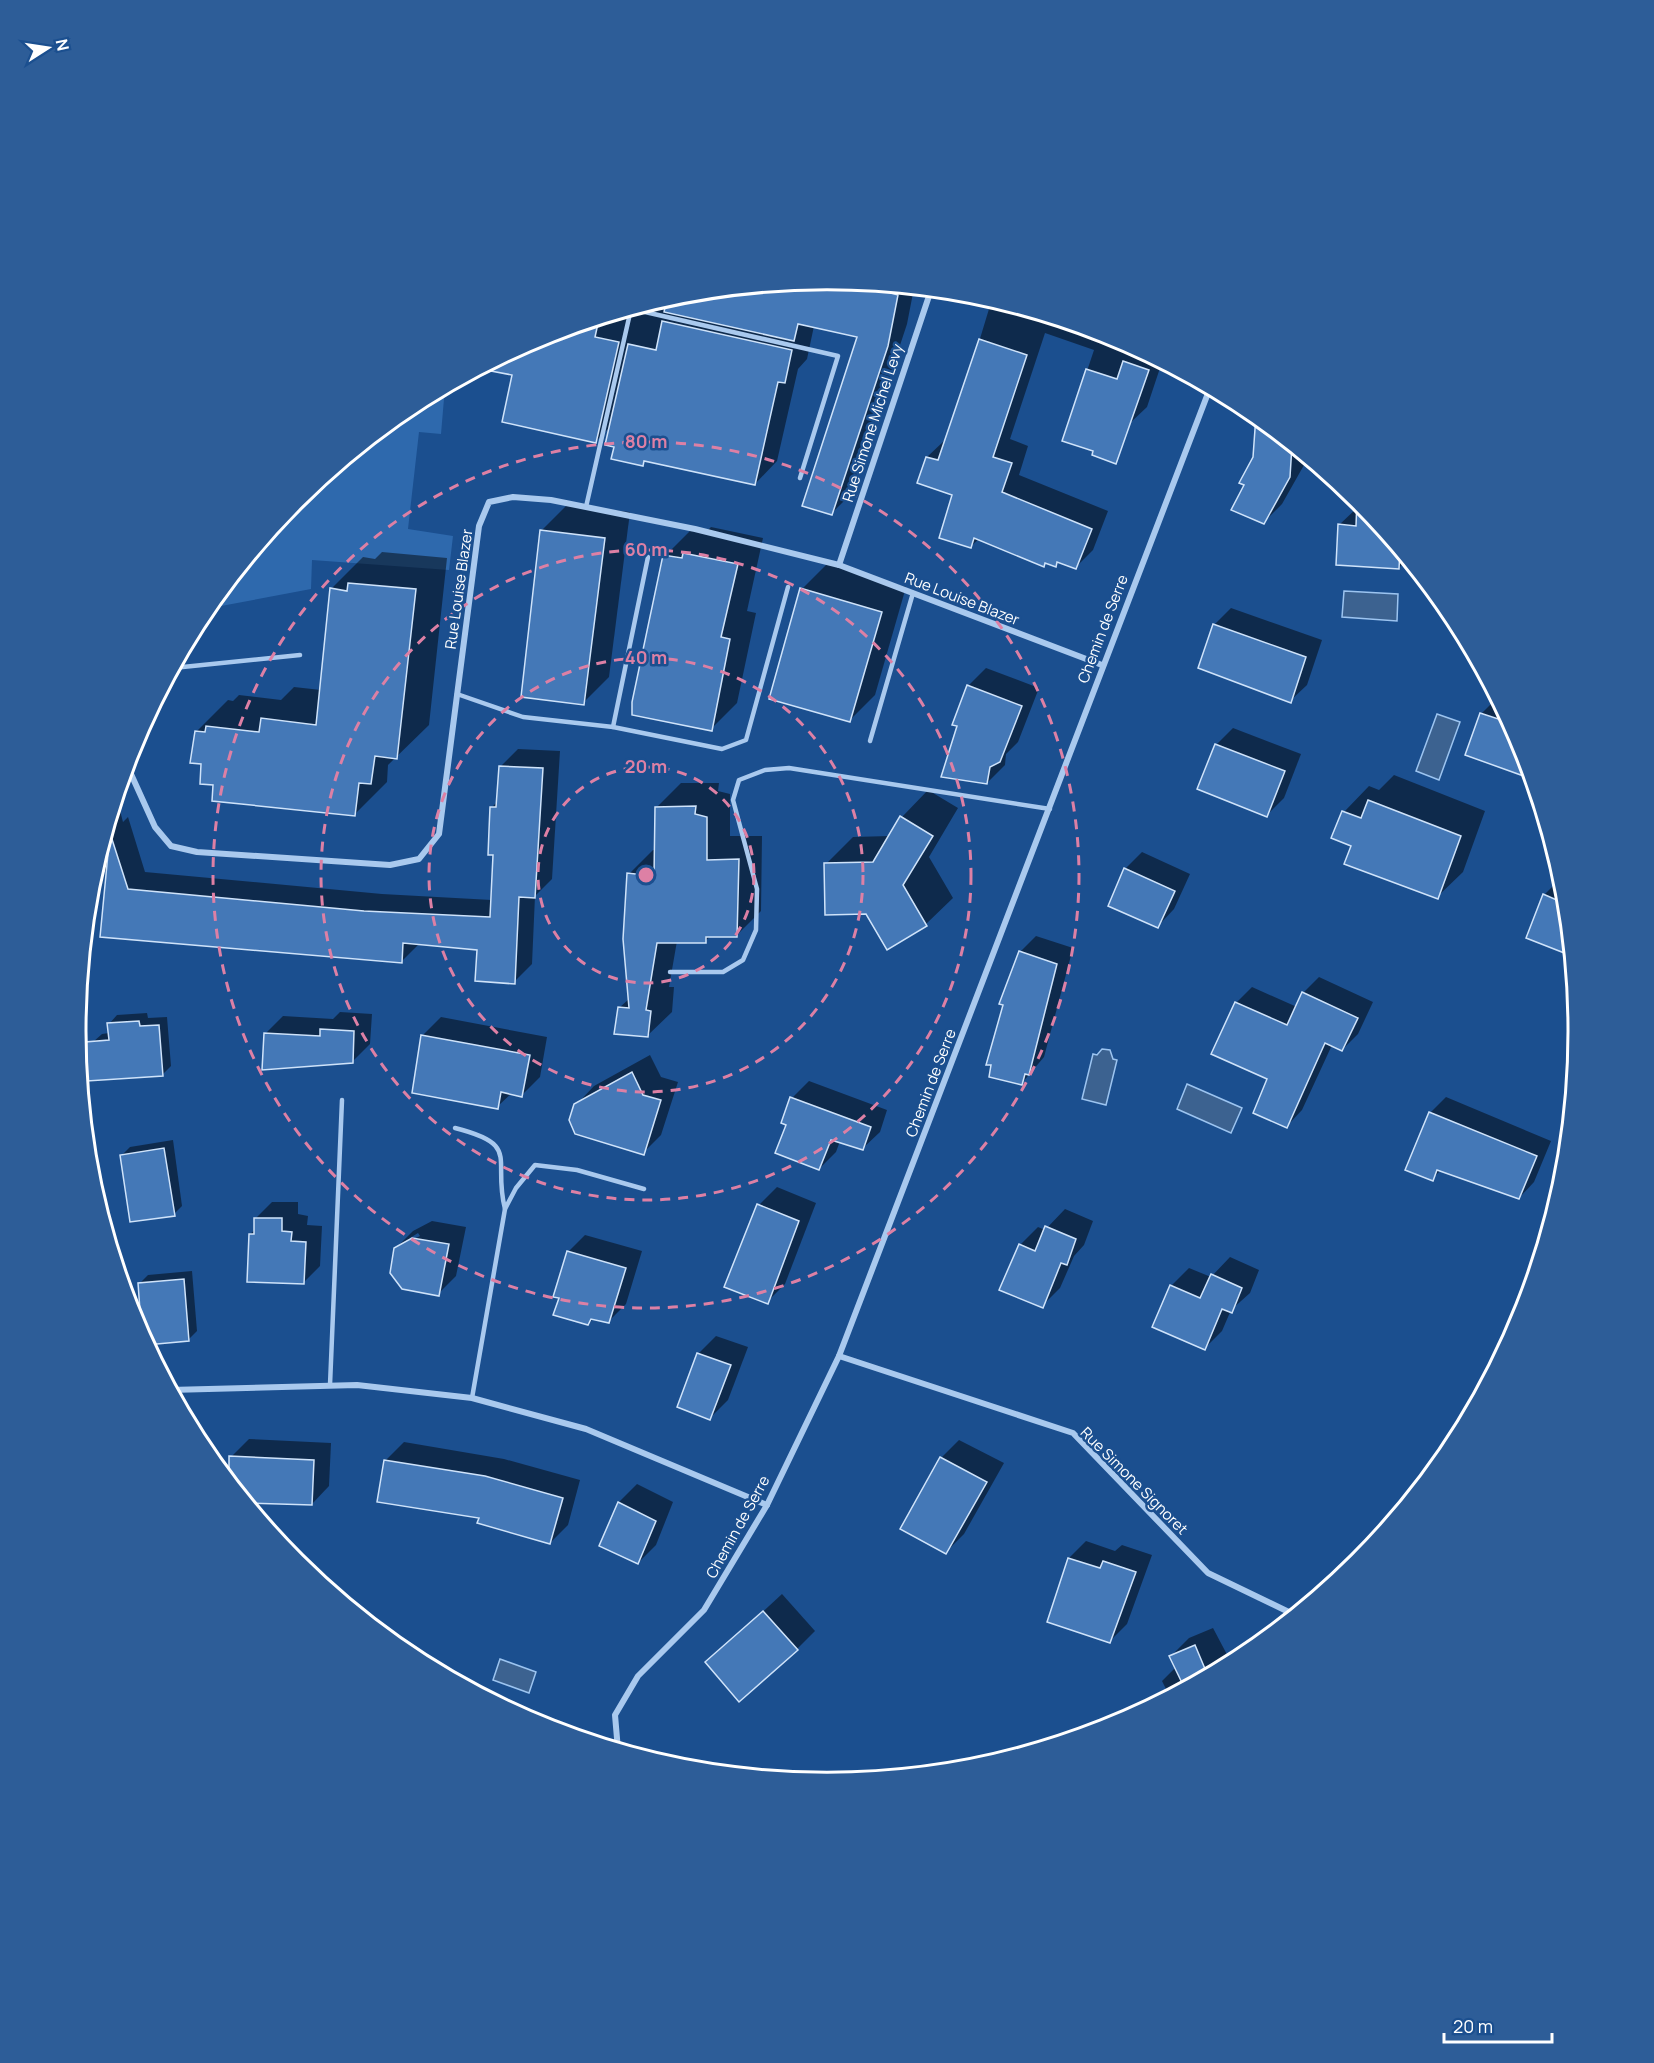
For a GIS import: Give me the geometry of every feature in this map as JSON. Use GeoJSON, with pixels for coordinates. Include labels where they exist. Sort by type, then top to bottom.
{"type":"FeatureCollection","features":[{"type":"Feature","properties":{"kind":"street","name":"Rue Simone Michel Levy"},"geometry":{"type":"LineString","coordinates":[[839,565],[929,297]]}},
{"type":"Feature","properties":{"kind":"street","name":"Chemin de Serre"},"geometry":{"type":"LineString","coordinates":[[617,1743],[615,1715],[638,1676],[704,1610],[767,1505],[839,1356],[1207,395]]}},
{"type":"Feature","properties":{"kind":"street","name":"Rue Louise Blazer"},"geometry":{"type":"LineString","coordinates":[[132,775],[155,827],[171,846],[197,852],[390,865],[419,859],[438,834],[479,526],[489,502],[513,497],[551,500],[695,529],[839,565],[1102,665]]}},
{"type":"Feature","properties":{"kind":"street","name":"Rue Simone Signoret"},"geometry":{"type":"LineString","coordinates":[[839,1356],[1073,1433],[1208,1573],[1288,1612]]}},
{"type":"Feature","properties":{"kind":"street"},"geometry":{"type":"LineString","coordinates":[[178,1390],[357,1385],[472,1398],[586,1429],[767,1505]]}},
{"type":"Feature","properties":{"kind":"lane"},"geometry":{"type":"LineString","coordinates":[[647,312],[838,356],[800,478]]}},
{"type":"Feature","properties":{"kind":"lane"},"geometry":{"type":"LineString","coordinates":[[586,507],[630,316]]}},
{"type":"Feature","properties":{"kind":"lane"},"geometry":{"type":"LineString","coordinates":[[613,727],[648,557]]}},
{"type":"Feature","properties":{"kind":"lane"},"geometry":{"type":"LineString","coordinates":[[457,694],[523,717],[613,727],[722,749],[746,740],[788,587]]}},
{"type":"Feature","properties":{"kind":"lane"},"geometry":{"type":"LineString","coordinates":[[870,741],[913,593]]}},
{"type":"Feature","properties":{"kind":"lane"},"geometry":{"type":"LineString","coordinates":[[182,667],[300,655]]}},
{"type":"Feature","properties":{"kind":"lane"},"geometry":{"type":"LineString","coordinates":[[670,972],[723,972],[743,960],[756,930],[757,889],[733,800],[740,780],[765,770],[789,768],[1050,809]]}},
{"type":"Feature","properties":{"kind":"lane"},"geometry":{"type":"LineString","coordinates":[[330,1385],[342,1100]]}},
{"type":"Feature","properties":{"kind":"lane"},"geometry":{"type":"LineString","coordinates":[[455,1128],[478,1134],[494,1142],[501,1152],[501,1195],[505,1209]]}},
{"type":"Feature","properties":{"kind":"lane"},"geometry":{"type":"LineString","coordinates":[[472,1398],[505,1209],[516,1188],[535,1165],[577,1170],[644,1189]]}},
{"type":"Feature","properties":{"kind":"shaded area"},"geometry":{"type":"Polygon","coordinates":[[[444,396],[441,434],[419,432],[408,529],[453,536],[449,570],[312,560],[311,589],[220,606],[270,543],[338,474],[376,443],[444,396]]]}},
{"type":"Feature","properties":{"kind":"shaded area"},"geometry":{"type":"Polygon","coordinates":[[[1344,591],[1398,594],[1397,621],[1342,617],[1344,591]]]}},
{"type":"Feature","properties":{"kind":"shaded area"},"geometry":{"type":"Polygon","coordinates":[[[1437,714],[1460,722],[1439,780],[1416,771],[1437,714]]]}},
{"type":"Feature","properties":{"kind":"shaded area"},"geometry":{"type":"Polygon","coordinates":[[[1102,1049],[1110,1050],[1113,1059],[1117,1060],[1106,1105],[1082,1099],[1093,1054],[1097,1055],[1102,1049]]]}},
{"type":"Feature","properties":{"kind":"shaded area"},"geometry":{"type":"Polygon","coordinates":[[[1187,1084],[1242,1108],[1231,1133],[1177,1109],[1187,1084]]]}},
{"type":"Feature","properties":{"kind":"shaded area"},"geometry":{"type":"Polygon","coordinates":[[[500,1659],[536,1672],[529,1693],[493,1680],[500,1659]]]}},
{"type":"Feature","properties":{"kind":"building"},"geometry":{"type":"Polygon","coordinates":[[[827,290],[898,295],[888,346],[832,515],[802,506],[857,337],[798,324],[794,341],[664,312],[665,308],[682,304],[730,296],[779,292],[827,290]]]}},
{"type":"Feature","properties":{"kind":"building"},"geometry":{"type":"Polygon","coordinates":[[[662,321],[792,350],[785,383],[778,382],[755,485],[644,461],[643,466],[611,459],[614,447],[605,445],[628,344],[656,350],[662,321]]]}},
{"type":"Feature","properties":{"kind":"building"},"geometry":{"type":"Polygon","coordinates":[[[597,326],[595,337],[619,342],[596,443],[502,422],[512,375],[490,371],[543,346],[597,326]]]}},
{"type":"Feature","properties":{"kind":"building"},"geometry":{"type":"Polygon","coordinates":[[[979,339],[1027,355],[993,457],[1012,463],[1002,492],[1092,529],[1076,569],[1057,562],[1056,567],[1045,563],[1044,567],[974,538],[971,548],[939,538],[952,495],[917,483],[926,457],[938,460],[979,339]]]}},
{"type":"Feature","properties":{"kind":"building"},"geometry":{"type":"Polygon","coordinates":[[[1123,361],[1149,370],[1116,464],[1092,455],[1093,451],[1062,441],[1086,369],[1117,379],[1123,361]]]}},
{"type":"Feature","properties":{"kind":"building"},"geometry":{"type":"Polygon","coordinates":[[[1255,427],[1291,454],[1290,477],[1264,524],[1231,510],[1244,485],[1239,483],[1253,457],[1255,427]]]}},
{"type":"Feature","properties":{"kind":"building"},"geometry":{"type":"Polygon","coordinates":[[[1356,513],[1399,561],[1399,569],[1336,565],[1338,524],[1356,526],[1356,513]]]}},
{"type":"Feature","properties":{"kind":"building"},"geometry":{"type":"Polygon","coordinates":[[[540,530],[605,538],[584,705],[521,697],[540,530]]]}},
{"type":"Feature","properties":{"kind":"building"},"geometry":{"type":"Polygon","coordinates":[[[683,553],[738,564],[721,637],[730,639],[712,731],[632,715],[632,702],[663,555],[682,558],[683,553]]]}},
{"type":"Feature","properties":{"kind":"building"},"geometry":{"type":"Polygon","coordinates":[[[348,583],[416,589],[397,759],[375,756],[371,784],[359,783],[355,816],[212,801],[213,785],[200,784],[201,764],[190,763],[195,731],[205,732],[206,726],[259,732],[261,718],[316,725],[330,588],[347,591],[348,583]]]}},
{"type":"Feature","properties":{"kind":"building"},"geometry":{"type":"Polygon","coordinates":[[[800,588],[882,612],[850,722],[769,699],[800,588]]]}},
{"type":"Feature","properties":{"kind":"building"},"geometry":{"type":"Polygon","coordinates":[[[1213,624],[1306,657],[1291,703],[1198,668],[1213,624]]]}},
{"type":"Feature","properties":{"kind":"building"},"geometry":{"type":"Polygon","coordinates":[[[967,685],[1022,706],[1000,762],[990,767],[987,784],[941,777],[957,726],[952,725],[967,685]]]}},
{"type":"Feature","properties":{"kind":"building"},"geometry":{"type":"Polygon","coordinates":[[[1480,713],[1499,719],[1522,776],[1465,755],[1480,713]]]}},
{"type":"Feature","properties":{"kind":"building"},"geometry":{"type":"Polygon","coordinates":[[[1215,744],[1285,771],[1267,817],[1197,789],[1215,744]]]}},
{"type":"Feature","properties":{"kind":"building"},"geometry":{"type":"Polygon","coordinates":[[[499,766],[543,768],[535,898],[519,897],[515,984],[475,981],[477,950],[403,943],[402,963],[100,937],[112,838],[128,889],[364,911],[490,917],[493,855],[488,855],[490,807],[496,807],[499,766]]]}},
{"type":"Feature","properties":{"kind":"building"},"geometry":{"type":"Polygon","coordinates":[[[1368,800],[1461,836],[1438,899],[1344,864],[1351,846],[1331,838],[1342,811],[1361,818],[1368,800]]]}},
{"type":"Feature","properties":{"kind":"building"},"geometry":{"type":"Polygon","coordinates":[[[696,806],[695,814],[707,817],[707,860],[739,859],[737,937],[706,937],[706,943],[657,943],[646,1010],[651,1011],[648,1037],[614,1034],[618,1007],[629,1008],[623,939],[627,873],[654,876],[655,807],[696,806]]]}},
{"type":"Feature","properties":{"kind":"building"},"geometry":{"type":"Polygon","coordinates":[[[900,816],[933,836],[903,885],[927,926],[887,950],[866,914],[825,915],[824,863],[873,862],[900,816]]]}},
{"type":"Feature","properties":{"kind":"building"},"geometry":{"type":"Polygon","coordinates":[[[1124,868],[1175,891],[1158,928],[1108,906],[1124,868]]]}},
{"type":"Feature","properties":{"kind":"building"},"geometry":{"type":"Polygon","coordinates":[[[1543,894],[1556,900],[1564,953],[1526,938],[1543,894]]]}},
{"type":"Feature","properties":{"kind":"building"},"geometry":{"type":"Polygon","coordinates":[[[1019,951],[1057,964],[1029,1075],[1025,1074],[1022,1085],[989,1077],[991,1065],[986,1065],[1003,1005],[999,1004],[1019,951]]]}},
{"type":"Feature","properties":{"kind":"building"},"geometry":{"type":"Polygon","coordinates":[[[1302,992],[1358,1018],[1342,1051],[1325,1043],[1287,1128],[1253,1113],[1267,1079],[1211,1054],[1235,1002],[1287,1025],[1302,992]]]}},
{"type":"Feature","properties":{"kind":"building"},"geometry":{"type":"Polygon","coordinates":[[[139,1021],[140,1026],[159,1025],[163,1076],[87,1081],[86,1042],[109,1040],[107,1023],[139,1021]]]}},
{"type":"Feature","properties":{"kind":"building"},"geometry":{"type":"Polygon","coordinates":[[[320,1029],[354,1031],[353,1063],[262,1070],[264,1033],[320,1036],[320,1029]]]}},
{"type":"Feature","properties":{"kind":"building"},"geometry":{"type":"Polygon","coordinates":[[[421,1035],[530,1055],[522,1097],[501,1092],[498,1109],[412,1093],[421,1035]]]}},
{"type":"Feature","properties":{"kind":"building"},"geometry":{"type":"Polygon","coordinates":[[[632,1072],[643,1095],[661,1100],[644,1155],[575,1134],[569,1120],[574,1104],[632,1072]]]}},
{"type":"Feature","properties":{"kind":"building"},"geometry":{"type":"Polygon","coordinates":[[[790,1097],[871,1127],[863,1150],[831,1140],[819,1170],[775,1153],[786,1125],[781,1123],[790,1097]]]}},
{"type":"Feature","properties":{"kind":"building"},"geometry":{"type":"Polygon","coordinates":[[[1429,1112],[1537,1156],[1519,1199],[1437,1170],[1433,1181],[1405,1170],[1429,1112]]]}},
{"type":"Feature","properties":{"kind":"building"},"geometry":{"type":"Polygon","coordinates":[[[164,1148],[175,1216],[130,1222],[120,1155],[164,1148]]]}},
{"type":"Feature","properties":{"kind":"building"},"geometry":{"type":"Polygon","coordinates":[[[757,1204],[799,1221],[768,1304],[724,1287],[757,1204]]]}},
{"type":"Feature","properties":{"kind":"building"},"geometry":{"type":"Polygon","coordinates":[[[254,1218],[282,1218],[282,1231],[292,1232],[291,1241],[306,1242],[304,1284],[247,1282],[249,1234],[254,1234],[254,1218]]]}},
{"type":"Feature","properties":{"kind":"building"},"geometry":{"type":"Polygon","coordinates":[[[1045,1226],[1076,1239],[1067,1265],[1061,1263],[1043,1308],[999,1290],[1019,1244],[1035,1251],[1045,1226]]]}},
{"type":"Feature","properties":{"kind":"building"},"geometry":{"type":"Polygon","coordinates":[[[412,1238],[449,1244],[439,1296],[402,1289],[390,1273],[394,1248],[412,1238]]]}},
{"type":"Feature","properties":{"kind":"building"},"geometry":{"type":"Polygon","coordinates":[[[567,1251],[626,1268],[609,1323],[591,1319],[588,1325],[553,1315],[559,1298],[553,1297],[567,1251]]]}},
{"type":"Feature","properties":{"kind":"building"},"geometry":{"type":"Polygon","coordinates":[[[1211,1274],[1242,1288],[1232,1313],[1222,1309],[1205,1350],[1152,1327],[1170,1285],[1200,1298],[1211,1274]]]}},
{"type":"Feature","properties":{"kind":"building"},"geometry":{"type":"Polygon","coordinates":[[[184,1279],[189,1341],[155,1344],[140,1310],[138,1283],[184,1279]]]}},
{"type":"Feature","properties":{"kind":"building"},"geometry":{"type":"Polygon","coordinates":[[[697,1353],[731,1365],[710,1420],[677,1407],[697,1353]]]}},
{"type":"Feature","properties":{"kind":"building"},"geometry":{"type":"Polygon","coordinates":[[[229,1456],[314,1460],[312,1505],[256,1503],[229,1469],[229,1456]]]}},
{"type":"Feature","properties":{"kind":"building"},"geometry":{"type":"Polygon","coordinates":[[[940,1457],[987,1482],[946,1554],[900,1529],[940,1457]]]}},
{"type":"Feature","properties":{"kind":"building"},"geometry":{"type":"Polygon","coordinates":[[[384,1460],[485,1476],[563,1498],[550,1544],[477,1523],[479,1518],[377,1502],[384,1460]]]}},
{"type":"Feature","properties":{"kind":"building"},"geometry":{"type":"Polygon","coordinates":[[[618,1502],[656,1521],[638,1564],[599,1546],[618,1502]]]}},
{"type":"Feature","properties":{"kind":"building"},"geometry":{"type":"Polygon","coordinates":[[[1068,1558],[1100,1568],[1103,1561],[1136,1572],[1110,1643],[1047,1622],[1068,1558]]]}},
{"type":"Feature","properties":{"kind":"building"},"geometry":{"type":"Polygon","coordinates":[[[763,1611],[798,1650],[739,1702],[705,1662],[763,1611]]]}},
{"type":"Feature","properties":{"kind":"building"},"geometry":{"type":"Polygon","coordinates":[[[1195,1645],[1205,1669],[1182,1683],[1169,1656],[1195,1645]]]}}]}
